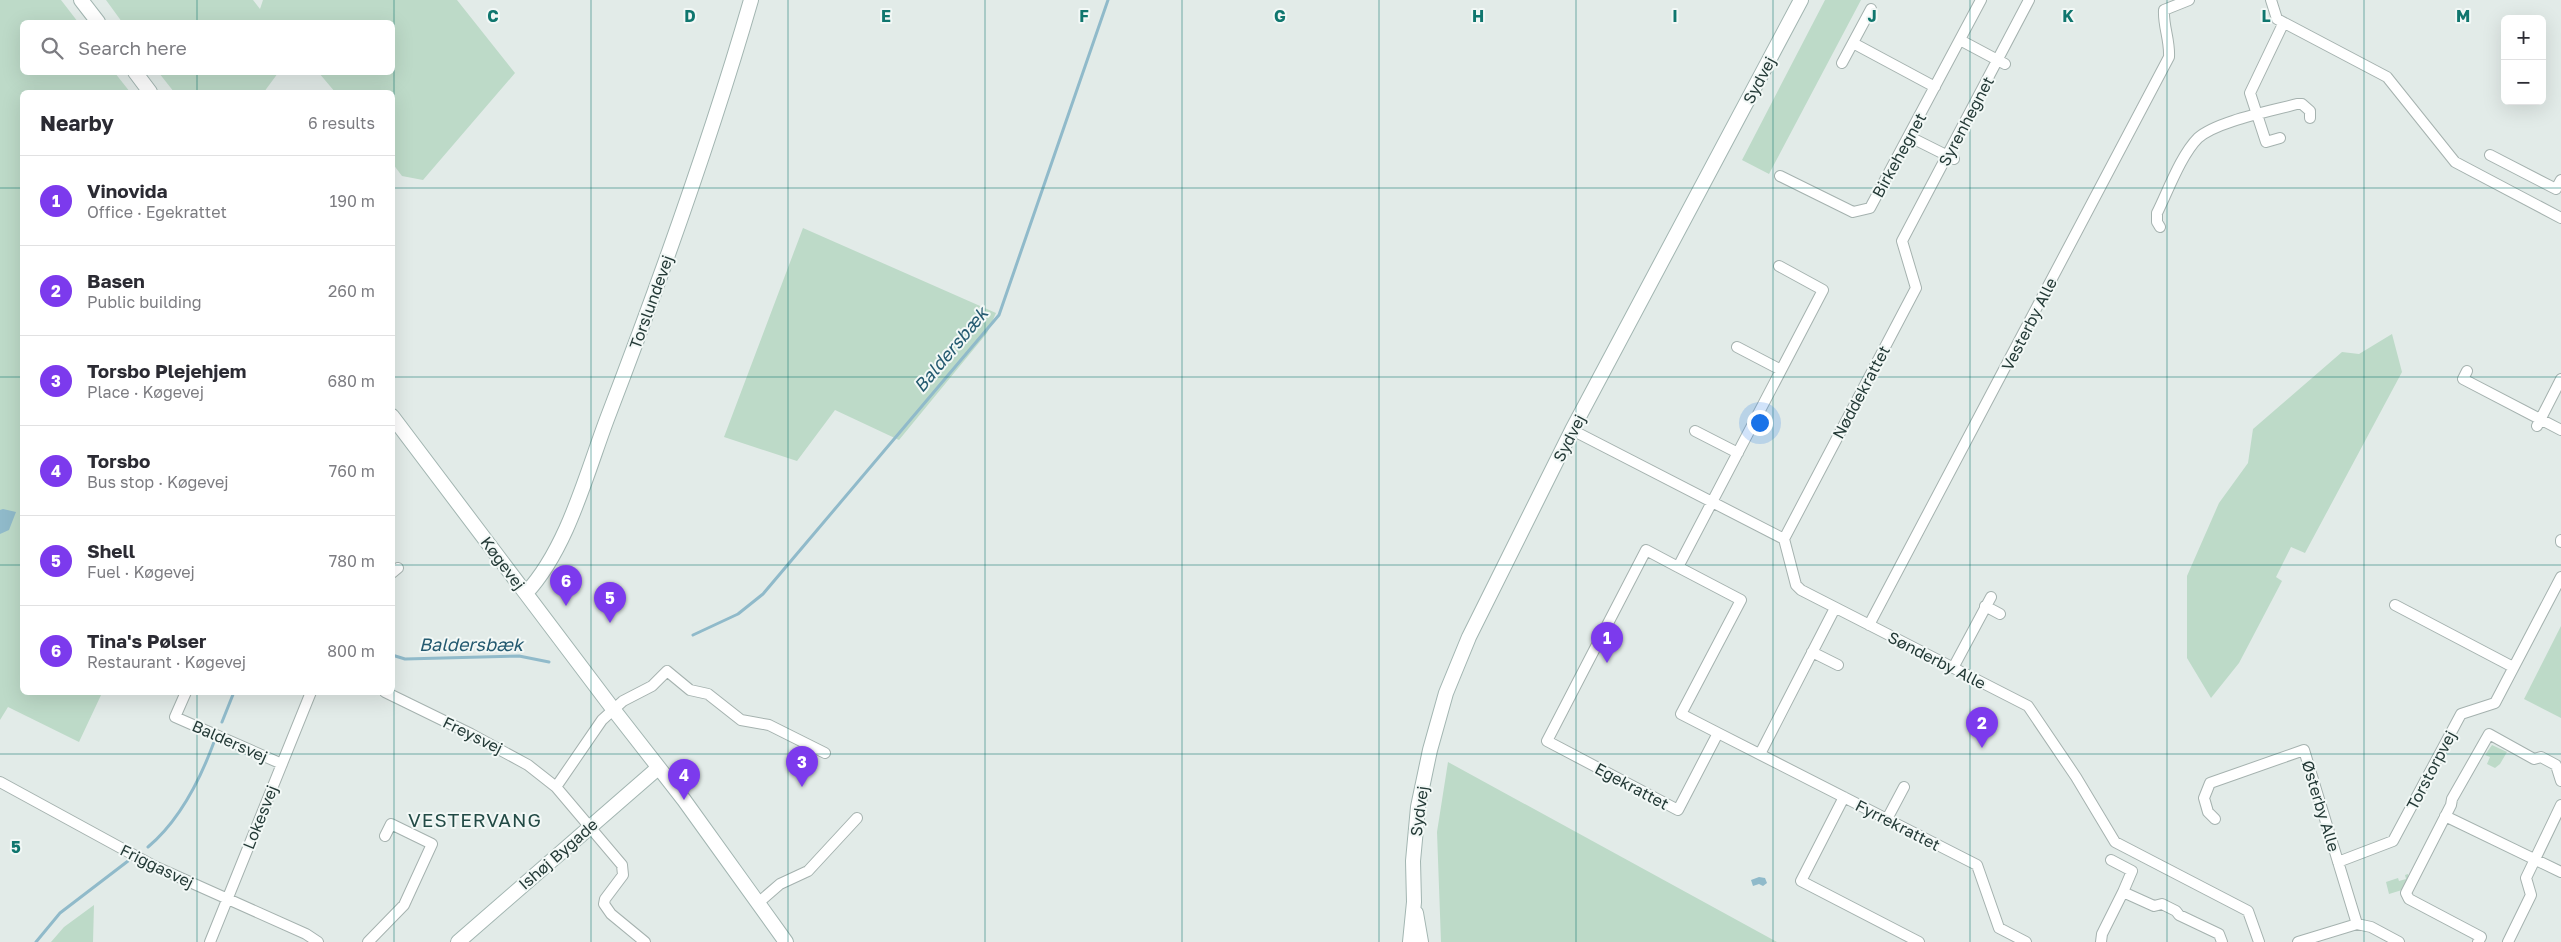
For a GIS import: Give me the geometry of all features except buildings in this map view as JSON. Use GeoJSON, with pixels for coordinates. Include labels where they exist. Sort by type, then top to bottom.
{"type":"FeatureCollection","features":[{"type":"Feature","properties":{"kind":"street"},"geometry":{"type":"LineString","coordinates":[[81,0],[96,20]]}},
{"type":"Feature","properties":{"kind":"street","name":"Torslundevej"},"geometry":{"type":"LineString","coordinates":[[526,593],[538,580],[554,552],[602,433],[676,234],[716,117],[751,0]]}},
{"type":"Feature","properties":{"kind":"street","name":"Sydvej"},"geometry":{"type":"LineString","coordinates":[[1410,942],[1414,902],[1413,861],[1418,807],[1430,750],[1446,693],[1469,638],[1572,430],[1801,0]]}},
{"type":"Feature","properties":{"kind":"street","name":"Birkehegnet"},"geometry":{"type":"LineString","coordinates":[[1780,176],[1852,212],[1870,208],[1981,0]]}},
{"type":"Feature","properties":{"kind":"street","name":"Syrenhegnet"},"geometry":{"type":"LineString","coordinates":[[1902,241],[1951,157],[2002,62],[2029,0]]}},
{"type":"Feature","properties":{"kind":"street","name":"Vesterby Alle"},"geometry":{"type":"LineString","coordinates":[[1869,625],[2169,57],[2170,43],[2163,19],[2164,10],[2189,0]]}},
{"type":"Feature","properties":{"kind":"street"},"geometry":{"type":"LineString","coordinates":[[2271,0],[2277,19],[2284,24],[2387,77],[2455,162],[2561,218]]}},
{"type":"Feature","properties":{"kind":"street"},"geometry":{"type":"LineString","coordinates":[[1842,63],[1871,9]]}},
{"type":"Feature","properties":{"kind":"street"},"geometry":{"type":"LineString","coordinates":[[2280,138],[2266,142],[2250,93],[2284,24]]}},
{"type":"Feature","properties":{"kind":"street"},"geometry":{"type":"LineString","coordinates":[[1960,40],[2002,62]]}},
{"type":"Feature","properties":{"kind":"street"},"geometry":{"type":"LineString","coordinates":[[1853,43],[1935,87]]}},
{"type":"Feature","properties":{"kind":"street"},"geometry":{"type":"LineString","coordinates":[[137,75],[148,90]]}},
{"type":"Feature","properties":{"kind":"street"},"geometry":{"type":"LineString","coordinates":[[2160,227],[2156,222],[2157,213],[2189,149],[2199,138],[2213,128],[2302,104],[2310,111],[2310,118]]}},
{"type":"Feature","properties":{"kind":"street"},"geometry":{"type":"LineString","coordinates":[[1910,136],[1951,157]]}},
{"type":"Feature","properties":{"kind":"street"},"geometry":{"type":"LineString","coordinates":[[2490,155],[2556,189],[2561,180]]}},
{"type":"Feature","properties":{"kind":"street","name":"Nøddekrattet"},"geometry":{"type":"LineString","coordinates":[[1784,540],[1916,288],[1902,241]]}},
{"type":"Feature","properties":{"kind":"street"},"geometry":{"type":"LineString","coordinates":[[1678,567],[1823,290],[1779,266]]}},
{"type":"Feature","properties":{"kind":"street"},"geometry":{"type":"LineString","coordinates":[[1737,347],[1781,370]]}},
{"type":"Feature","properties":{"kind":"street"},"geometry":{"type":"LineString","coordinates":[[2467,371],[2463,379],[2539,422],[2561,430]]}},
{"type":"Feature","properties":{"kind":"street"},"geometry":{"type":"LineString","coordinates":[[2539,422],[2561,379]]}},
{"type":"Feature","properties":{"kind":"street","name":"Køgevej"},"geometry":{"type":"LineString","coordinates":[[395,420],[658,768],[786,942]]}},
{"type":"Feature","properties":{"kind":"street"},"geometry":{"type":"LineString","coordinates":[[1572,430],[1784,540]]}},
{"type":"Feature","properties":{"kind":"street"},"geometry":{"type":"LineString","coordinates":[[1696,431],[1738,453]]}},
{"type":"Feature","properties":{"kind":"street","name":"Sønderby Alle"},"geometry":{"type":"LineString","coordinates":[[1784,540],[1796,585],[1801,590],[2028,706],[2076,777],[2115,842],[2248,911],[2258,942]]}},
{"type":"Feature","properties":{"kind":"street","name":"Egekrattet"},"geometry":{"type":"LineString","coordinates":[[1646,550],[1678,567],[1741,600],[1681,714],[1718,733],[1678,810],[1547,741],[1646,550]]}},
{"type":"Feature","properties":{"kind":"street","name":"Torstorpvej"},"geometry":{"type":"LineString","coordinates":[[2338,862],[2393,841],[2461,714],[2495,703],[2561,577]]}},
{"type":"Feature","properties":{"kind":"street"},"geometry":{"type":"LineString","coordinates":[[1953,668],[1991,597]]}},
{"type":"Feature","properties":{"kind":"street"},"geometry":{"type":"LineString","coordinates":[[2395,605],[2513,667]]}},
{"type":"Feature","properties":{"kind":"street"},"geometry":{"type":"LineString","coordinates":[[1986,606],[2000,614]]}},
{"type":"Feature","properties":{"kind":"street"},"geometry":{"type":"LineString","coordinates":[[1760,754],[1835,608]]}},
{"type":"Feature","properties":{"kind":"street"},"geometry":{"type":"LineString","coordinates":[[1812,652],[1838,665]]}},
{"type":"Feature","properties":{"kind":"street"},"geometry":{"type":"LineString","coordinates":[[556,787],[595,727],[623,701],[652,686],[667,671],[690,690],[708,694],[741,720],[769,725],[825,753]]}},
{"type":"Feature","properties":{"kind":"street","name":"Baldersvej"},"geometry":{"type":"LineString","coordinates":[[185,695],[175,717],[282,764]]}},
{"type":"Feature","properties":{"kind":"street","name":"Lokesvej"},"geometry":{"type":"LineString","coordinates":[[210,942],[310,695]]}},
{"type":"Feature","properties":{"kind":"street","name":"Freysvej"},"geometry":{"type":"LineString","coordinates":[[391,695],[516,756],[556,787],[622,865],[623,875],[604,904],[611,914],[645,942]]}},
{"type":"Feature","properties":{"kind":"street","name":"Fyrrekrattet"},"geometry":{"type":"LineString","coordinates":[[1718,733],[1976,864],[1999,928],[2026,942]]}},
{"type":"Feature","properties":{"kind":"street"},"geometry":{"type":"LineString","coordinates":[[2478,942],[2481,937],[2409,900],[2406,892],[2446,816],[2452,799],[2489,734],[2534,759],[2541,757],[2556,765],[2561,781]]}},
{"type":"Feature","properties":{"kind":"street","name":"Østerby Alle"},"geometry":{"type":"LineString","coordinates":[[2215,818],[2208,812],[2204,798],[2210,783],[2304,750],[2357,924]]}},
{"type":"Feature","properties":{"kind":"street","name":"Ishøj Bygade"},"geometry":{"type":"LineString","coordinates":[[458,942],[658,768]]}},
{"type":"Feature","properties":{"kind":"street","name":"Friggasvej"},"geometry":{"type":"LineString","coordinates":[[0,782],[154,866],[306,934],[318,942]]}},
{"type":"Feature","properties":{"kind":"street"},"geometry":{"type":"LineString","coordinates":[[1887,819],[1904,787]]}},
{"type":"Feature","properties":{"kind":"street"},"geometry":{"type":"LineString","coordinates":[[1844,797],[1801,881],[1918,942]]}},
{"type":"Feature","properties":{"kind":"street"},"geometry":{"type":"LineString","coordinates":[[2508,942],[2531,895],[2526,878],[2561,805]]}},
{"type":"Feature","properties":{"kind":"street"},"geometry":{"type":"LineString","coordinates":[[2446,816],[2561,872]]}},
{"type":"Feature","properties":{"kind":"street"},"geometry":{"type":"LineString","coordinates":[[758,903],[780,884],[808,871],[857,818]]}},
{"type":"Feature","properties":{"kind":"street"},"geometry":{"type":"LineString","coordinates":[[368,942],[404,905],[432,844],[391,824],[386,836]]}},
{"type":"Feature","properties":{"kind":"street"},"geometry":{"type":"LineString","coordinates":[[2101,942],[2102,934],[2132,871],[2112,860]]}},
{"type":"Feature","properties":{"kind":"street"},"geometry":{"type":"LineString","coordinates":[[2123,892],[2154,906],[2162,904],[2176,911],[2179,915],[2219,934],[2222,942]]}},
{"type":"Feature","properties":{"kind":"street","name":"Sydvej"},"geometry":{"type":"LineString","coordinates":[[1414,902],[1421,942]]}},
{"type":"Feature","properties":{"kind":"street"},"geometry":{"type":"LineString","coordinates":[[2298,942],[2357,924],[2370,927],[2399,942]]}},
{"type":"Feature","properties":{"kind":"green space"},"geometry":{"type":"Polygon","coordinates":[[[0,0],[61,0],[76,20],[20,20],[20,75],[117,75],[128,90],[20,90],[20,695],[101,695],[79,742],[8,707],[0,720],[0,0]]]}},
{"type":"Feature","properties":{"kind":"green space"},"geometry":{"type":"Polygon","coordinates":[[[106,0],[253,0],[260,9],[263,0],[457,0],[515,73],[423,180],[402,176],[395,167],[395,90],[333,90],[321,75],[395,75],[395,20],[121,20],[106,0]]]}},
{"type":"Feature","properties":{"kind":"green space"},"geometry":{"type":"Polygon","coordinates":[[[1825,0],[1861,0],[1769,174],[1742,160],[1825,0]]]}},
{"type":"Feature","properties":{"kind":"green space"},"geometry":{"type":"Polygon","coordinates":[[[161,75],[277,75],[265,90],[172,90],[161,75]]]}},
{"type":"Feature","properties":{"kind":"green space"},"geometry":{"type":"Polygon","coordinates":[[[803,228],[996,313],[987,333],[899,440],[835,410],[797,461],[724,437],[803,228]]]}},
{"type":"Feature","properties":{"kind":"green space"},"geometry":{"type":"Polygon","coordinates":[[[2392,334],[2402,372],[2305,553],[2291,547],[2276,577],[2282,581],[2239,663],[2211,698],[2187,658],[2187,576],[2219,503],[2248,463],[2253,429],[2342,352],[2359,354],[2392,334]]]}},
{"type":"Feature","properties":{"kind":"green space"},"geometry":{"type":"Polygon","coordinates":[[[2561,626],[2561,718],[2524,699],[2561,626]]]}},
{"type":"Feature","properties":{"kind":"green space"},"geometry":{"type":"Polygon","coordinates":[[[2492,745],[2507,752],[2500,764],[2495,768],[2487,764],[2490,757],[2485,755],[2492,745]]]}},
{"type":"Feature","properties":{"kind":"green space"},"geometry":{"type":"Polygon","coordinates":[[[1448,762],[1777,942],[1441,942],[1437,832],[1448,762]]]}},
{"type":"Feature","properties":{"kind":"green space"},"geometry":{"type":"Polygon","coordinates":[[[2408,874],[2402,890],[2389,894],[2386,882],[2398,878],[2399,881],[2406,879],[2405,875],[2408,874]]]}},
{"type":"Feature","properties":{"kind":"green space"},"geometry":{"type":"Polygon","coordinates":[[[94,905],[93,942],[51,942],[64,927],[94,905]]]}},
{"type":"Feature","properties":{"kind":"water"},"geometry":{"type":"Polygon","coordinates":[[[0,510],[16,512],[9,530],[0,534],[0,510]]]}},
{"type":"Feature","properties":{"kind":"water"},"geometry":{"type":"Polygon","coordinates":[[[1759,877],[1765,878],[1767,883],[1763,886],[1759,884],[1753,886],[1751,880],[1759,877]]]}},
{"type":"Feature","properties":{"kind":"waterway","name":"Baldersbæk"},"geometry":{"type":"LineString","coordinates":[[693,635],[738,614],[763,594],[999,315],[1108,0]]}},
{"type":"Feature","properties":{"kind":"waterway","name":"Baldersbæk"},"geometry":{"type":"LineString","coordinates":[[395,656],[405,659],[519,656],[549,662]]}},
{"type":"Feature","properties":{"kind":"waterway","name":"Baldersbæk"},"geometry":{"type":"LineString","coordinates":[[222,722],[233,695]]}},
{"type":"Feature","properties":{"kind":"waterway","name":"Baldersbæk"},"geometry":{"type":"LineString","coordinates":[[148,847],[159,837],[179,812],[195,785],[214,742]]}},
{"type":"Feature","properties":{"kind":"waterway","name":"Baldersbæk"},"geometry":{"type":"LineString","coordinates":[[36,942],[60,913],[128,861]]}},
{"type":"Feature","properties":{"kind":"place","name":"Tina's Pølser"},"geometry":{"type":"Point","coordinates":[566,606]}},
{"type":"Feature","properties":{"kind":"place","name":"Shell"},"geometry":{"type":"Point","coordinates":[610,623]}},
{"type":"Feature","properties":{"kind":"place","name":"Vinovida"},"geometry":{"type":"Point","coordinates":[1607,663]}},
{"type":"Feature","properties":{"kind":"place","name":"Basen"},"geometry":{"type":"Point","coordinates":[1982,748]}},
{"type":"Feature","properties":{"kind":"place","name":"Torsbo Plejehjem"},"geometry":{"type":"Point","coordinates":[802,787]}},
{"type":"Feature","properties":{"kind":"place","name":"Torsbo"},"geometry":{"type":"Point","coordinates":[684,800]}},
{"type":"Feature","properties":{"kind":"district","name":"VESTERVANG"},"geometry":{"type":"Point","coordinates":[475,820]}}]}
